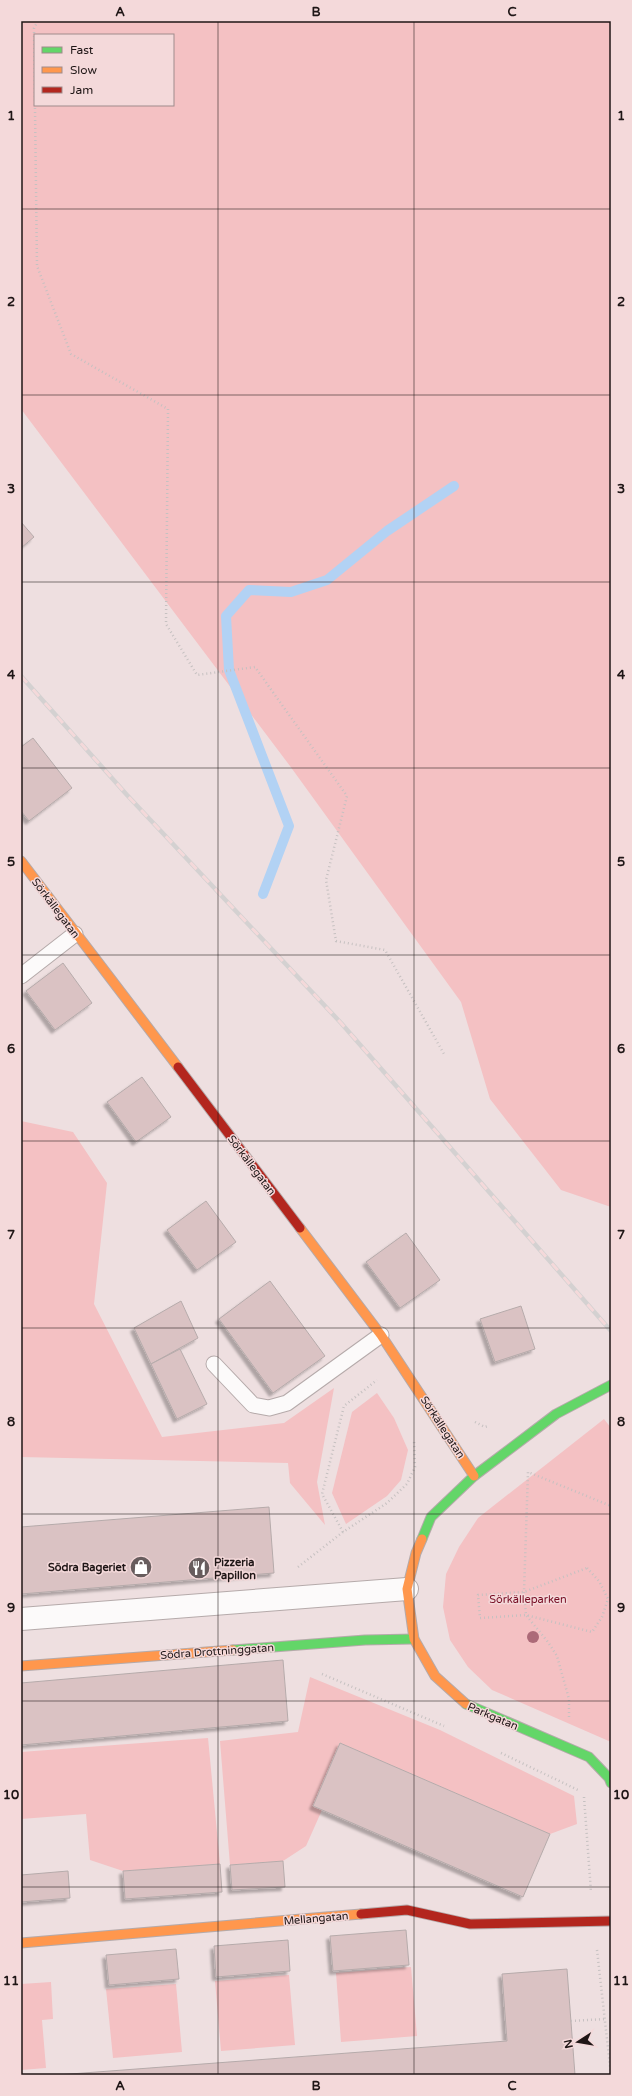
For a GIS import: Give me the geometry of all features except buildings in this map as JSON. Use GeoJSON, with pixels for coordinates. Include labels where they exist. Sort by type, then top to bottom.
{"type":"FeatureCollection","features":[{"type":"Feature","properties":{"kind":"street","name":"Sörkällegatan"},"geometry":{"type":"LineString","coordinates":[[21,861],[381,1335],[474,1476]]}},
{"type":"Feature","properties":{"kind":"street","name":"Parkgatan"},"geometry":{"type":"LineString","coordinates":[[611,1385],[556,1414],[474,1476],[431,1517],[416,1553],[408,1589],[414,1638],[435,1676],[464,1703],[589,1757],[609,1778],[611,1783]]}},
{"type":"Feature","properties":{"kind":"street"},"geometry":{"type":"LineString","coordinates":[[21,1618],[408,1589]]}},
{"type":"Feature","properties":{"kind":"street","name":"Södra Drottninggatan"},"geometry":{"type":"LineString","coordinates":[[21,1666],[365,1640],[414,1638]]}},
{"type":"Feature","properties":{"kind":"street","name":"Mellangatan"},"geometry":{"type":"LineString","coordinates":[[21,1943],[407,1910],[470,1924],[611,1921]]}},
{"type":"Feature","properties":{"kind":"lane"},"geometry":{"type":"LineString","coordinates":[[21,976],[75,934]]}},
{"type":"Feature","properties":{"kind":"lane"},"geometry":{"type":"LineString","coordinates":[[214,1364],[253,1405],[269,1408],[287,1403],[381,1335]]}},
{"type":"Feature","properties":{"kind":"path"},"geometry":{"type":"LineString","coordinates":[[34,34],[34,28],[38,21]]}},
{"type":"Feature","properties":{"kind":"path"},"geometry":{"type":"LineString","coordinates":[[35,106],[38,266],[71,354],[168,409],[166,624],[197,675],[255,666],[347,796],[326,880],[336,942],[385,950],[444,1054]]}},
{"type":"Feature","properties":{"kind":"path"},"geometry":{"type":"LineString","coordinates":[[360,1350],[383,1385]]}},
{"type":"Feature","properties":{"kind":"path"},"geometry":{"type":"LineString","coordinates":[[344,1532],[322,1494],[344,1406],[378,1379]]}},
{"type":"Feature","properties":{"kind":"path"},"geometry":{"type":"LineString","coordinates":[[294,1570],[344,1532],[388,1503],[407,1484],[415,1467],[414,1437]]}},
{"type":"Feature","properties":{"kind":"path"},"geometry":{"type":"LineString","coordinates":[[569,1724],[569,1699],[557,1656],[548,1642],[526,1615],[524,1592],[528,1472],[611,1506]]}},
{"type":"Feature","properties":{"kind":"path"},"geometry":{"type":"LineString","coordinates":[[587,1568],[599,1581],[610,1598],[602,1617],[592,1632],[526,1615],[480,1618],[478,1595],[524,1592],[587,1568]]}},
{"type":"Feature","properties":{"kind":"path"},"geometry":{"type":"LineString","coordinates":[[319,1673],[441,1725]]}},
{"type":"Feature","properties":{"kind":"path"},"geometry":{"type":"LineString","coordinates":[[571,2021],[606,2019]]}},
{"type":"Feature","properties":{"kind":"green space"},"geometry":{"type":"Polygon","coordinates":[[[21,21],[611,21],[611,1207],[561,1190],[490,1099],[461,1002],[290,766],[21,409],[21,21]]]}},
{"type":"Feature","properties":{"kind":"green space"},"geometry":{"type":"Polygon","coordinates":[[[21,1121],[73,1132],[107,1183],[94,1304],[162,1437],[284,1423],[334,1388],[317,1482],[325,1525],[290,1483],[288,1463],[21,1457],[21,1121]]]}},
{"type":"Feature","properties":{"kind":"green space"},"geometry":{"type":"Polygon","coordinates":[[[377,1393],[394,1418],[408,1450],[401,1480],[387,1496],[346,1524],[332,1493],[352,1412],[377,1393]]]}},
{"type":"Feature","properties":{"kind":"green space","name":"Sörkälleparken"},"geometry":{"type":"Polygon","coordinates":[[[604,1419],[611,1428],[611,1742],[492,1690],[468,1667],[450,1640],[443,1607],[446,1574],[459,1547],[478,1518],[604,1419]]]}},
{"type":"Feature","properties":{"kind":"green space"},"geometry":{"type":"Polygon","coordinates":[[[310,1677],[440,1730],[574,1796],[577,1824],[550,1834],[340,1743],[313,1806],[322,1810],[306,1846],[283,1861],[230,1865],[220,1741],[298,1732],[310,1677]]]}},
{"type":"Feature","properties":{"kind":"green space"},"geometry":{"type":"Polygon","coordinates":[[[208,1738],[220,1864],[123,1871],[90,1860],[86,1814],[21,1819],[21,1752],[208,1738]]]}},
{"type":"Feature","properties":{"kind":"green space"},"geometry":{"type":"Polygon","coordinates":[[[411,1967],[417,2036],[341,2042],[336,1973],[411,1967]]]}},
{"type":"Feature","properties":{"kind":"green space"},"geometry":{"type":"Polygon","coordinates":[[[289,1975],[295,2045],[221,2051],[215,1981],[289,1975]]]}},
{"type":"Feature","properties":{"kind":"green space"},"geometry":{"type":"Polygon","coordinates":[[[51,1982],[53,2019],[42,2020],[46,2068],[21,2070],[21,1984],[51,1982]]]}},
{"type":"Feature","properties":{"kind":"green space"},"geometry":{"type":"Polygon","coordinates":[[[176,1984],[182,2052],[113,2058],[106,1989],[176,1984]]]}},
{"type":"Feature","properties":{"kind":"waterway"},"geometry":{"type":"LineString","coordinates":[[263,894],[289,826],[229,670],[226,616],[249,590],[291,592],[327,580],[387,531],[454,486]]}},
{"type":"Feature","properties":{"kind":"railway"},"geometry":{"type":"LineString","coordinates":[[21,676],[127,795],[341,1023],[611,1331]]}},
{"type":"Feature","properties":{"kind":"traffic: fast"},"geometry":{"type":"LineString","coordinates":[[422,1539],[431,1517],[474,1476],[556,1414],[611,1385]]}},
{"type":"Feature","properties":{"kind":"traffic: fast"},"geometry":{"type":"LineString","coordinates":[[233,1650],[365,1640],[414,1639]]}},
{"type":"Feature","properties":{"kind":"traffic: fast"},"geometry":{"type":"LineString","coordinates":[[466,1704],[589,1757],[609,1778],[611,1783]]}},
{"type":"Feature","properties":{"kind":"traffic: slow"},"geometry":{"type":"LineString","coordinates":[[21,861],[178,1067]]}},
{"type":"Feature","properties":{"kind":"traffic: slow"},"geometry":{"type":"LineString","coordinates":[[300,1228],[381,1335],[474,1476]]}},
{"type":"Feature","properties":{"kind":"traffic: slow"},"geometry":{"type":"LineString","coordinates":[[422,1539],[416,1553],[407,1589],[414,1639],[435,1676],[466,1704]]}},
{"type":"Feature","properties":{"kind":"traffic: slow"},"geometry":{"type":"LineString","coordinates":[[21,1666],[233,1650]]}},
{"type":"Feature","properties":{"kind":"traffic: slow"},"geometry":{"type":"LineString","coordinates":[[21,1943],[361,1914]]}},
{"type":"Feature","properties":{"kind":"traffic: jam"},"geometry":{"type":"LineString","coordinates":[[178,1067],[300,1228]]}},
{"type":"Feature","properties":{"kind":"traffic: jam"},"geometry":{"type":"LineString","coordinates":[[361,1914],[407,1910],[470,1924],[611,1921]]}},
{"type":"Feature","properties":{"kind":"place","name":"Södra Bageriet"},"geometry":{"type":"Point","coordinates":[141,1567]}},
{"type":"Feature","properties":{"kind":"place","name":"Pizzeria Papillon"},"geometry":{"type":"Point","coordinates":[199,1568]}}]}
